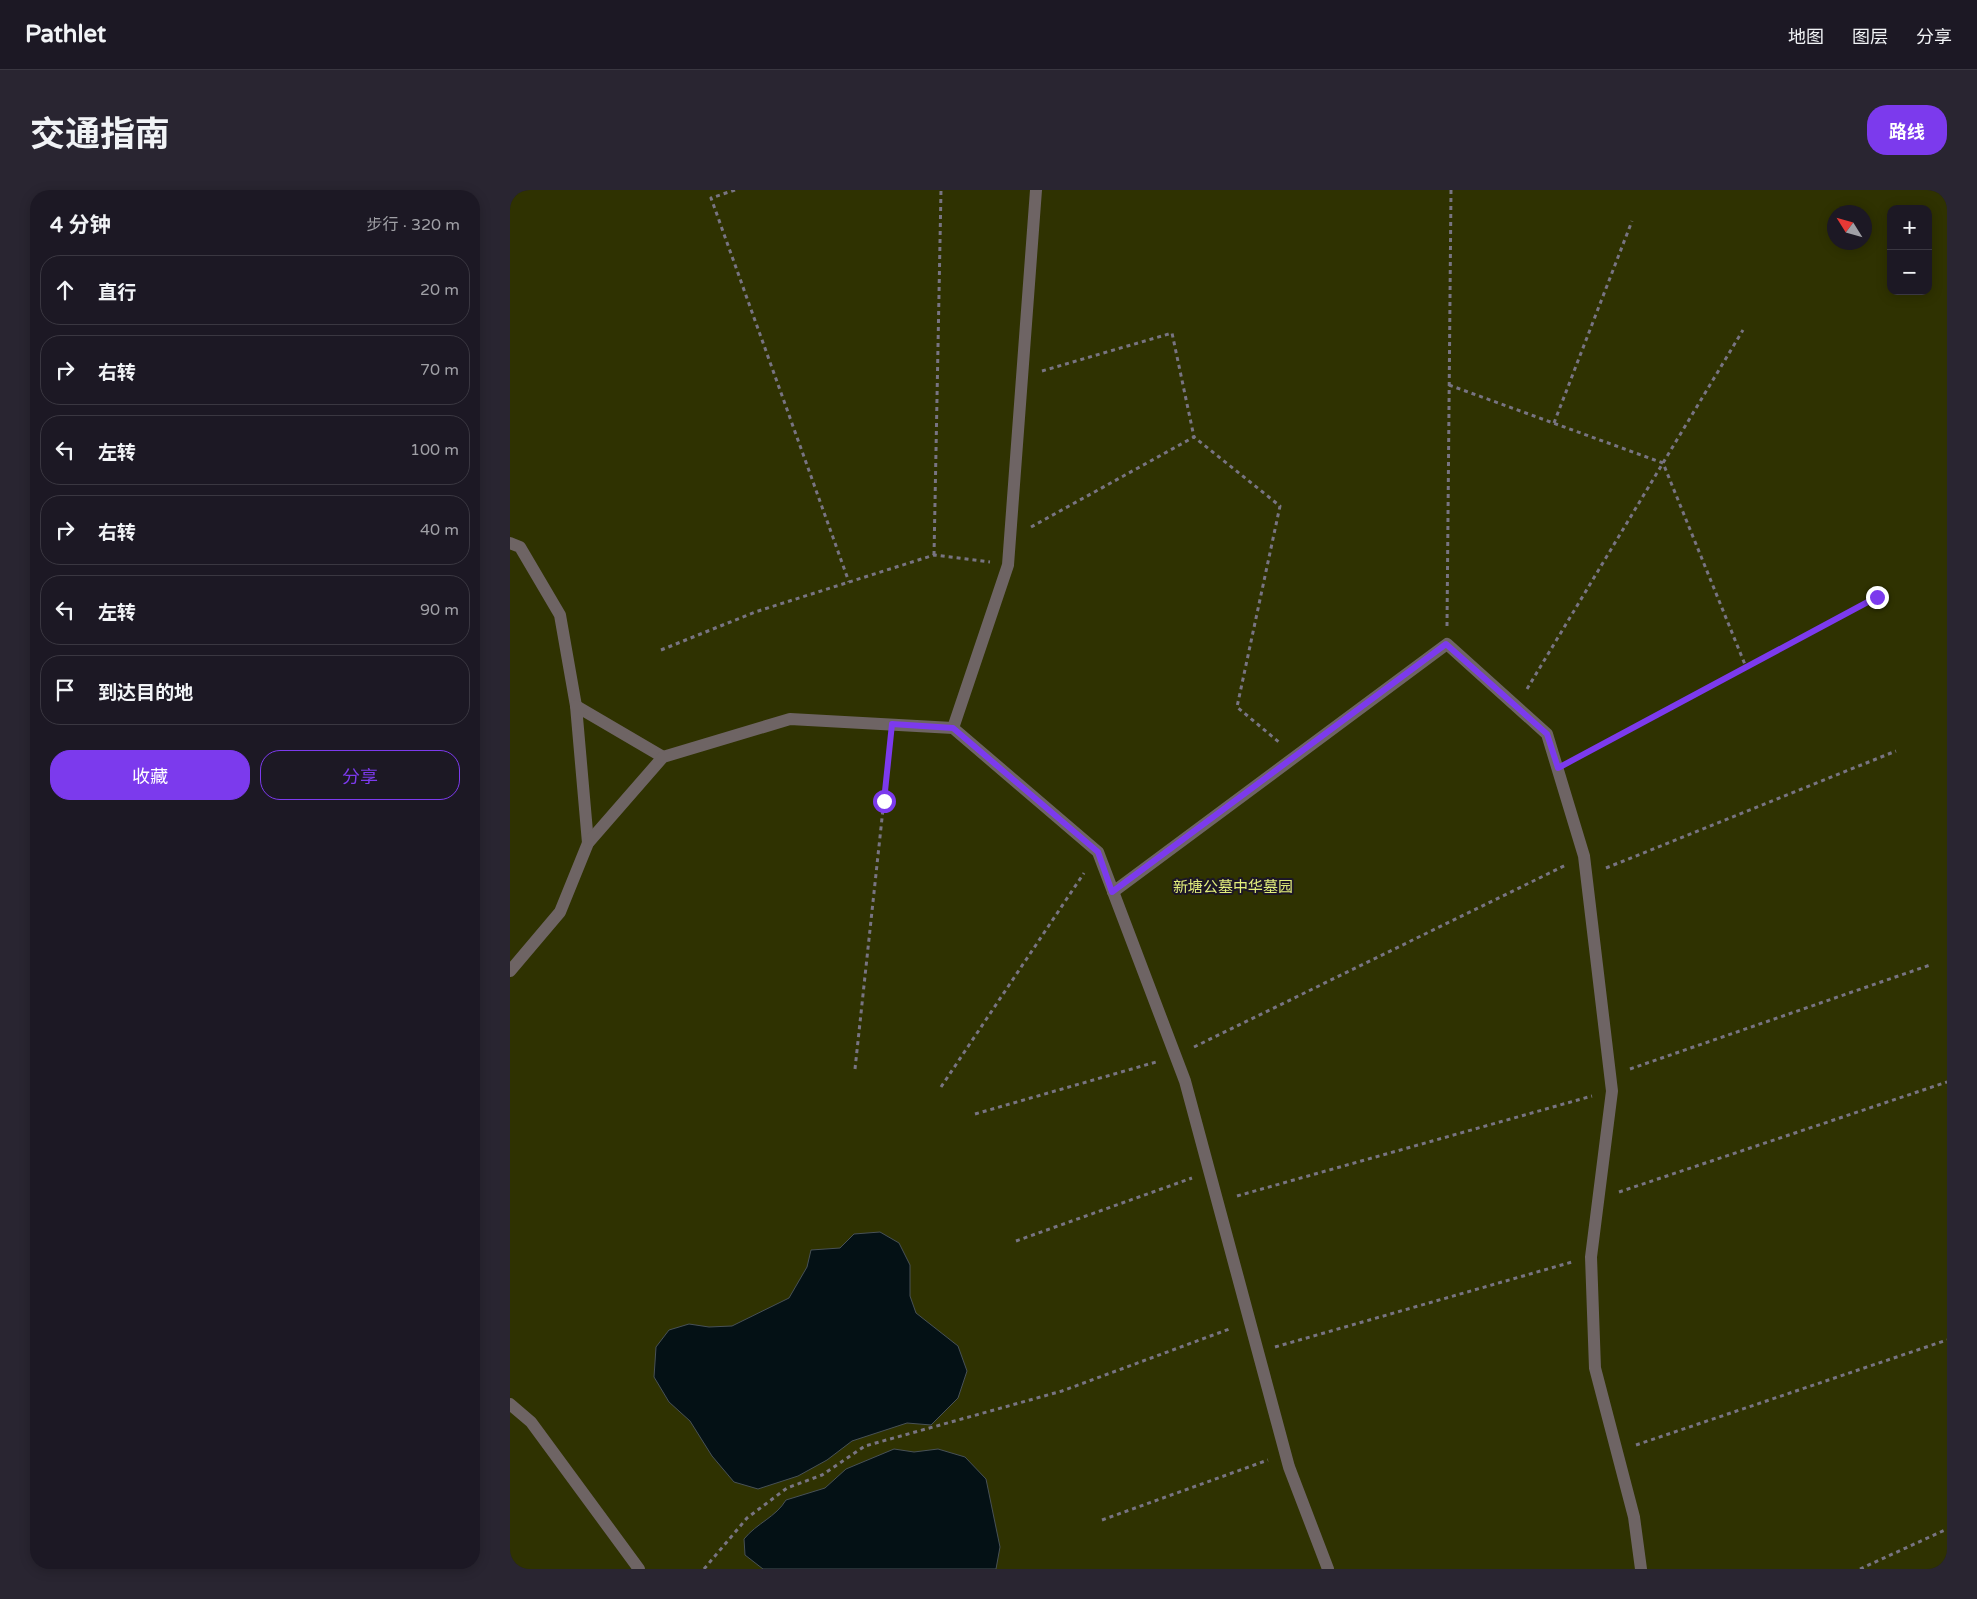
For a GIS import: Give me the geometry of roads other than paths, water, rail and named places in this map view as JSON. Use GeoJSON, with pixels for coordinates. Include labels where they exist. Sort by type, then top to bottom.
{"type":"FeatureCollection","features":[{"type":"Feature","properties":{"kind":"street"},"geometry":{"type":"LineString","coordinates":[[953,728],[1008,564],[1036,190]]}},
{"type":"Feature","properties":{"kind":"street"},"geometry":{"type":"LineString","coordinates":[[510,543],[520,547],[560,615],[576,706],[588,843]]}},
{"type":"Feature","properties":{"kind":"street"},"geometry":{"type":"LineString","coordinates":[[1112,892],[1446,644],[1547,734],[1584,856],[1612,1091],[1591,1257],[1594,1368],[1634,1517],[1641,1569]]}},
{"type":"Feature","properties":{"kind":"street"},"geometry":{"type":"LineString","coordinates":[[576,706],[663,756]]}},
{"type":"Feature","properties":{"kind":"street"},"geometry":{"type":"LineString","coordinates":[[510,971],[560,912],[588,843],[663,756],[790,719],[953,728],[1098,852],[1184,1081],[1286,1454],[1328,1569]]}},
{"type":"Feature","properties":{"kind":"street"},"geometry":{"type":"LineString","coordinates":[[510,1404],[531,1422],[639,1569]]}},
{"type":"Feature","properties":{"kind":"park label","name":"新塘公墓中华墓园"},"geometry":{"type":"Point","coordinates":[1233,887]}}]}
